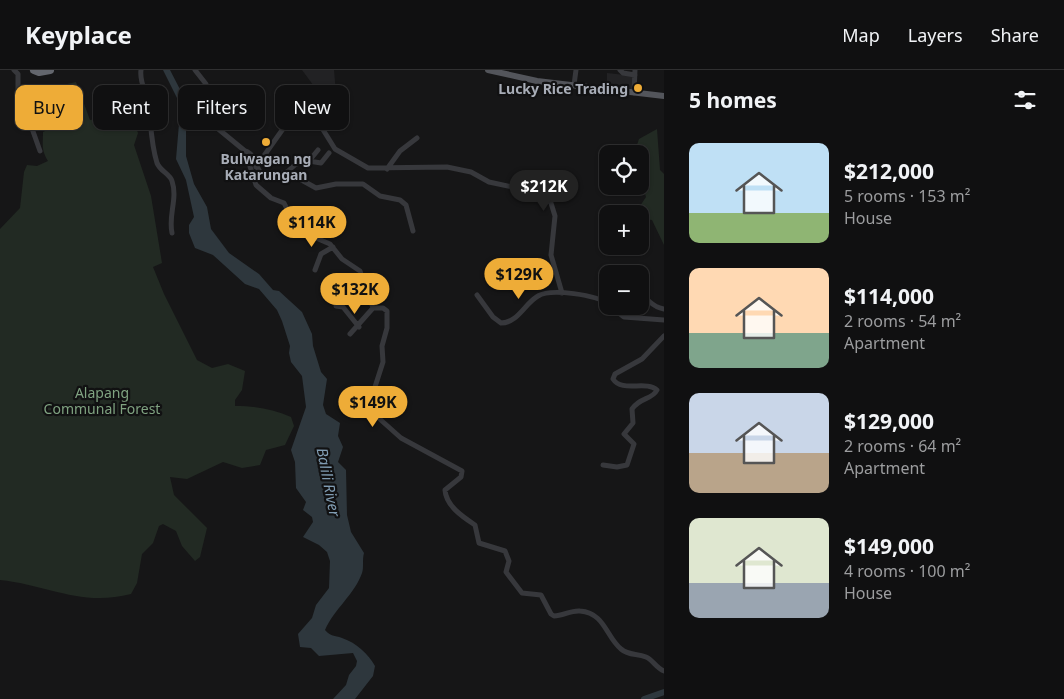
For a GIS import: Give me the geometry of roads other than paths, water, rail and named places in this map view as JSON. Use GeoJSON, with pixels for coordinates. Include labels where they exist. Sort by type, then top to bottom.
{"type":"FeatureCollection","features":[{"type":"Feature","properties":{"kind":"highway"},"geometry":{"type":"LineString","coordinates":[[34,70],[39,72],[50,70]]}},
{"type":"Feature","properties":{"kind":"main road"},"geometry":{"type":"LineString","coordinates":[[488,70],[517,73],[574,85],[664,96]]}},
{"type":"Feature","properties":{"kind":"street"},"geometry":{"type":"LineString","coordinates":[[14,70],[18,74],[18,85]]}},
{"type":"Feature","properties":{"kind":"street"},"geometry":{"type":"LineString","coordinates":[[141,70],[142,86],[149,106],[150,136],[158,164],[172,180],[175,202],[170,219],[172,233]]}},
{"type":"Feature","properties":{"kind":"street"},"geometry":{"type":"LineString","coordinates":[[195,70],[206,84],[211,123],[251,154],[260,174],[266,178],[287,172],[296,164],[309,161],[321,162],[328,153]]}},
{"type":"Feature","properties":{"kind":"street"},"geometry":{"type":"LineString","coordinates":[[574,85],[576,70]]}},
{"type":"Feature","properties":{"kind":"street"},"geometry":{"type":"LineString","coordinates":[[620,70],[622,73],[635,72],[634,93]]}},
{"type":"Feature","properties":{"kind":"street"},"geometry":{"type":"LineString","coordinates":[[256,167],[285,126],[287,110],[296,108],[301,109],[308,120],[322,128],[339,152],[368,168],[448,167],[471,172],[489,182],[541,193],[551,203],[555,216],[550,255],[562,293]]}},
{"type":"Feature","properties":{"kind":"street"},"geometry":{"type":"LineString","coordinates":[[31,130],[40,151]]}},
{"type":"Feature","properties":{"kind":"street"},"geometry":{"type":"LineString","coordinates":[[387,169],[400,151],[417,138]]}},
{"type":"Feature","properties":{"kind":"street"},"geometry":{"type":"LineString","coordinates":[[309,161],[318,150]]}},
{"type":"Feature","properties":{"kind":"street"},"geometry":{"type":"LineString","coordinates":[[246,151],[256,186],[271,198],[284,203],[292,220],[297,225],[333,247],[342,259],[362,274],[373,308]]}},
{"type":"Feature","properties":{"kind":"street"},"geometry":{"type":"LineString","coordinates":[[287,172],[316,188],[336,184],[363,184],[380,196],[400,200],[406,205],[413,231]]}},
{"type":"Feature","properties":{"kind":"street"},"geometry":{"type":"LineString","coordinates":[[315,270],[321,254],[333,247]]}},
{"type":"Feature","properties":{"kind":"street"},"geometry":{"type":"LineString","coordinates":[[477,295],[493,317],[501,323],[511,321],[540,295],[562,293],[591,296],[599,300]]}},
{"type":"Feature","properties":{"kind":"street"},"geometry":{"type":"LineString","coordinates":[[649,301],[652,306],[664,309]]}},
{"type":"Feature","properties":{"kind":"street"},"geometry":{"type":"LineString","coordinates":[[336,306],[343,307],[358,327]]}},
{"type":"Feature","properties":{"kind":"street"},"geometry":{"type":"LineString","coordinates":[[350,334],[373,308]]}},
{"type":"Feature","properties":{"kind":"street"},"geometry":{"type":"LineString","coordinates":[[373,308],[386,309],[388,315],[382,346],[383,362],[374,390],[372,408],[375,416],[401,438],[462,472],[461,477],[445,490],[446,495],[460,515],[475,524],[479,542],[506,552],[509,562],[506,572],[520,591],[526,594],[541,595],[550,614],[554,616],[581,611],[597,618],[605,625],[613,642],[622,650],[630,654],[646,657],[663,669]]}},
{"type":"Feature","properties":{"kind":"street"},"geometry":{"type":"LineString","coordinates":[[623,315],[664,320]]}},
{"type":"Feature","properties":{"kind":"street"},"geometry":{"type":"LineString","coordinates":[[603,465],[617,468],[627,465],[634,444],[624,434],[634,423],[632,409],[639,400],[653,396],[657,390],[649,387],[619,385],[615,382],[616,372],[642,359],[664,336]]}},
{"type":"Feature","properties":{"kind":"water"},"geometry":{"type":"Polygon","coordinates":[[[163,70],[170,70],[178,86],[178,103],[163,70]]]}},
{"type":"Feature","properties":{"kind":"water","name":"Balili River"},"geometry":{"type":"Polygon","coordinates":[[[178,130],[186,130],[186,156],[194,184],[207,207],[211,229],[229,253],[259,274],[273,290],[279,291],[302,312],[312,334],[313,346],[321,372],[327,379],[323,405],[326,414],[340,423],[338,436],[343,447],[338,462],[346,470],[347,515],[351,532],[364,553],[363,571],[359,581],[325,630],[331,635],[347,640],[357,646],[369,657],[375,666],[373,676],[355,699],[333,699],[346,685],[349,675],[356,666],[357,661],[353,653],[319,656],[311,648],[300,647],[298,634],[312,618],[316,605],[329,588],[330,561],[327,552],[319,545],[303,537],[313,522],[312,517],[303,510],[306,502],[296,488],[295,462],[291,450],[306,407],[302,376],[291,362],[290,346],[277,310],[259,289],[245,284],[213,255],[195,248],[189,233],[189,225],[194,217],[186,180],[176,159],[178,130]]]}},
{"type":"Feature","properties":{"kind":"waterway"},"geometry":{"type":"LineString","coordinates":[[644,699],[664,692]]}},
{"type":"Feature","properties":{"kind":"place","name":"Lucky Rice Trading"},"geometry":{"type":"Point","coordinates":[638,88]}},
{"type":"Feature","properties":{"kind":"place","name":"Bulwagan ng Katarungan"},"geometry":{"type":"Point","coordinates":[266,142]}},
{"type":"Feature","properties":{"kind":"park label","name":"Alapang Communal Forest"},"geometry":{"type":"Point","coordinates":[102,400]}}]}
